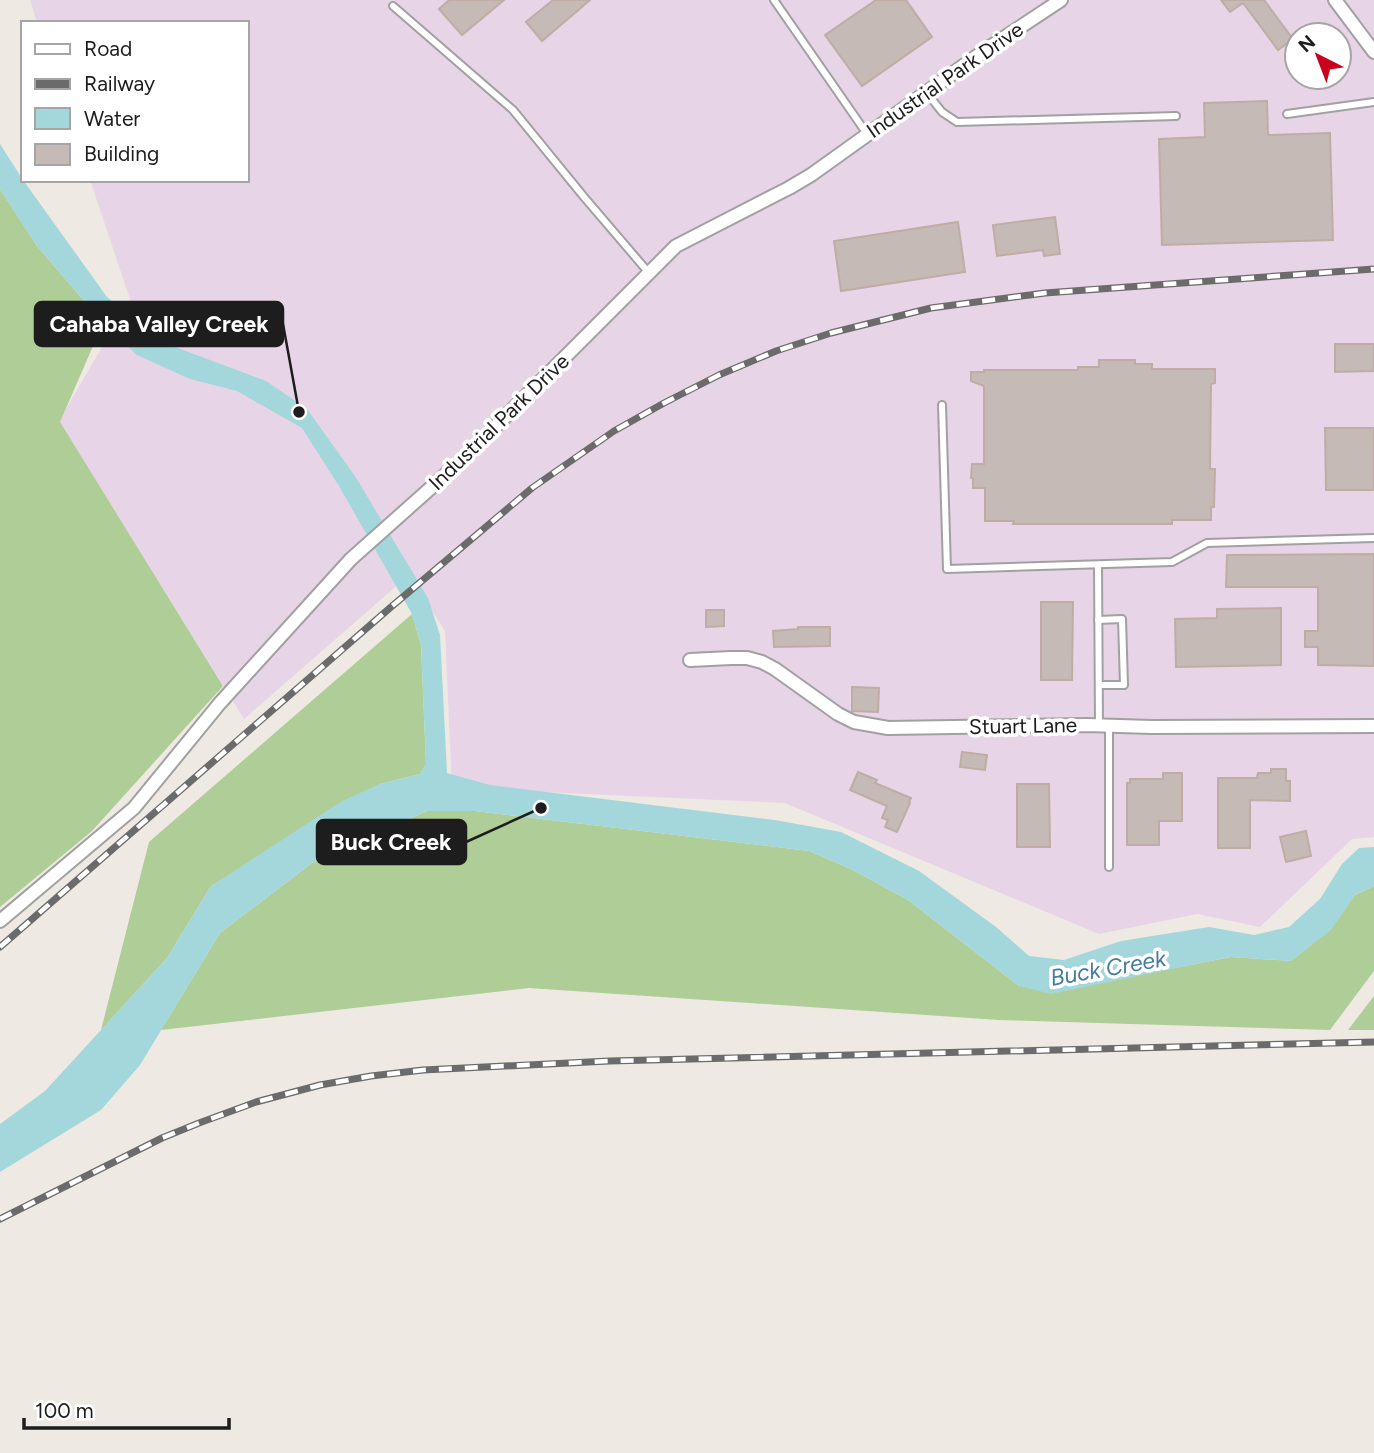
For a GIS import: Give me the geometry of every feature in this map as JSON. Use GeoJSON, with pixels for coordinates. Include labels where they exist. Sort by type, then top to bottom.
{"type":"FeatureCollection","features":[{"type":"Feature","properties":{"kind":"street","name":"Industrial Park Drive"},"geometry":{"type":"LineString","coordinates":[[0,921],[134,808],[220,703],[351,559],[461,461],[676,246],[800,181],[986,49],[1061,0]]}},
{"type":"Feature","properties":{"kind":"street"},"geometry":{"type":"LineString","coordinates":[[1335,0],[1374,52]]}},
{"type":"Feature","properties":{"kind":"street","name":"Stuart Lane"},"geometry":{"type":"LineString","coordinates":[[690,660],[731,657],[762,662],[838,714],[853,722],[870,726],[1374,726]]}},
{"type":"Feature","properties":{"kind":"lane"},"geometry":{"type":"LineString","coordinates":[[774,0],[867,134]]}},
{"type":"Feature","properties":{"kind":"lane"},"geometry":{"type":"LineString","coordinates":[[393,6],[513,110],[649,273]]}},
{"type":"Feature","properties":{"kind":"lane"},"geometry":{"type":"LineString","coordinates":[[926,91],[942,112],[957,122],[1176,116]]}},
{"type":"Feature","properties":{"kind":"lane"},"geometry":{"type":"LineString","coordinates":[[1287,114],[1374,102]]}},
{"type":"Feature","properties":{"kind":"lane"},"geometry":{"type":"LineString","coordinates":[[942,405],[947,569],[1172,562],[1207,543],[1374,538]]}},
{"type":"Feature","properties":{"kind":"lane"},"geometry":{"type":"LineString","coordinates":[[1098,565],[1099,685],[1104,726],[1110,867]]}},
{"type":"Feature","properties":{"kind":"lane"},"geometry":{"type":"LineString","coordinates":[[1098,620],[1122,619],[1124,685],[1099,685]]}},
{"type":"Feature","properties":{"kind":"shaded area"},"geometry":{"type":"Polygon","coordinates":[[[30,0],[1374,0],[1374,837],[1352,839],[1260,927],[1197,914],[1099,934],[785,803],[452,788],[445,631],[409,575],[244,719],[59,421],[130,299],[91,182],[248,182],[248,21],[36,21],[30,0]]]}},
{"type":"Feature","properties":{"kind":"green space"},"geometry":{"type":"Polygon","coordinates":[[[0,189],[37,246],[103,323],[60,422],[223,686],[92,831],[0,907],[0,189]]]}},
{"type":"Feature","properties":{"kind":"green space"},"geometry":{"type":"Polygon","coordinates":[[[412,614],[421,645],[426,764],[420,774],[380,784],[211,886],[167,958],[101,1030],[149,842],[412,614]]]}},
{"type":"Feature","properties":{"kind":"green space"},"geometry":{"type":"Polygon","coordinates":[[[427,811],[475,811],[809,851],[851,869],[908,900],[1019,986],[1165,970],[1231,957],[1291,961],[1330,930],[1355,895],[1374,886],[1374,971],[1330,1030],[999,1020],[529,988],[161,1030],[220,933],[312,863],[427,811]]]}},
{"type":"Feature","properties":{"kind":"green space"},"geometry":{"type":"Polygon","coordinates":[[[1374,996],[1374,1030],[1348,1030],[1374,996]]]}},
{"type":"Feature","properties":{"kind":"water"},"geometry":{"type":"Polygon","coordinates":[[[0,144],[21,177],[21,182],[24,182],[107,297],[159,341],[266,381],[307,409],[355,476],[428,598],[440,635],[447,773],[490,785],[775,820],[841,832],[919,871],[996,927],[1029,956],[1064,960],[1121,941],[1209,927],[1254,935],[1289,927],[1320,899],[1342,864],[1359,848],[1374,847],[1374,886],[1355,895],[1331,930],[1291,961],[1230,957],[1051,994],[1019,986],[908,900],[851,869],[809,851],[475,811],[427,811],[312,863],[220,933],[140,1065],[101,1110],[0,1172],[0,1124],[45,1091],[167,958],[211,886],[342,801],[380,784],[420,774],[426,764],[421,645],[412,614],[339,486],[302,428],[237,391],[190,379],[137,355],[103,323],[37,246],[0,189],[0,144]]]}},
{"type":"Feature","properties":{"kind":"building"},"geometry":{"type":"Polygon","coordinates":[[[449,0],[504,0],[462,35],[439,9],[449,0]]]}},
{"type":"Feature","properties":{"kind":"building"},"geometry":{"type":"Polygon","coordinates":[[[553,0],[590,0],[542,41],[526,22],[553,0]]]}},
{"type":"Feature","properties":{"kind":"building"},"geometry":{"type":"Polygon","coordinates":[[[876,0],[906,0],[932,37],[862,86],[825,35],[876,0]]]}},
{"type":"Feature","properties":{"kind":"building"},"geometry":{"type":"Polygon","coordinates":[[[1221,0],[1264,0],[1283,26],[1283,46],[1278,50],[1243,3],[1230,12],[1221,0]]]}},
{"type":"Feature","properties":{"kind":"building"},"geometry":{"type":"Polygon","coordinates":[[[1267,101],[1268,135],[1330,133],[1333,240],[1162,245],[1159,139],[1205,137],[1204,103],[1267,101]]]}},
{"type":"Feature","properties":{"kind":"building"},"geometry":{"type":"Polygon","coordinates":[[[1055,217],[1060,254],[1044,256],[1043,250],[997,256],[993,225],[1055,217]]]}},
{"type":"Feature","properties":{"kind":"building"},"geometry":{"type":"Polygon","coordinates":[[[958,222],[965,272],[841,291],[834,241],[958,222]]]}},
{"type":"Feature","properties":{"kind":"building"},"geometry":{"type":"Polygon","coordinates":[[[1335,344],[1374,344],[1374,371],[1335,372],[1335,344]]]}},
{"type":"Feature","properties":{"kind":"building"},"geometry":{"type":"Polygon","coordinates":[[[1099,360],[1135,360],[1135,364],[1152,364],[1152,369],[1215,369],[1215,383],[1211,384],[1210,469],[1215,469],[1211,520],[1172,520],[1172,524],[1013,524],[1014,521],[985,521],[985,488],[973,488],[971,478],[972,464],[984,464],[984,386],[971,381],[971,372],[1078,370],[1078,367],[1099,367],[1099,360]]]}},
{"type":"Feature","properties":{"kind":"building"},"geometry":{"type":"Polygon","coordinates":[[[1325,428],[1374,428],[1374,490],[1326,490],[1325,428]]]}},
{"type":"Feature","properties":{"kind":"building"},"geometry":{"type":"Polygon","coordinates":[[[1374,554],[1374,666],[1318,665],[1318,647],[1305,647],[1305,631],[1318,631],[1318,587],[1226,587],[1227,555],[1374,554]]]}},
{"type":"Feature","properties":{"kind":"building"},"geometry":{"type":"Polygon","coordinates":[[[1041,602],[1073,602],[1072,680],[1041,680],[1041,602]]]}},
{"type":"Feature","properties":{"kind":"building"},"geometry":{"type":"Polygon","coordinates":[[[1281,608],[1281,665],[1176,667],[1175,619],[1217,618],[1217,609],[1281,608]]]}},
{"type":"Feature","properties":{"kind":"building"},"geometry":{"type":"Polygon","coordinates":[[[706,610],[724,610],[724,626],[706,627],[706,610]]]}},
{"type":"Feature","properties":{"kind":"building"},"geometry":{"type":"Polygon","coordinates":[[[798,627],[830,627],[830,646],[774,647],[773,631],[798,627]]]}},
{"type":"Feature","properties":{"kind":"building"},"geometry":{"type":"Polygon","coordinates":[[[852,687],[879,688],[878,712],[852,711],[852,687]]]}},
{"type":"Feature","properties":{"kind":"building"},"geometry":{"type":"Polygon","coordinates":[[[962,752],[987,755],[985,770],[960,767],[962,752]]]}},
{"type":"Feature","properties":{"kind":"building"},"geometry":{"type":"Polygon","coordinates":[[[1271,769],[1286,769],[1286,781],[1290,781],[1290,801],[1250,800],[1250,848],[1218,848],[1218,778],[1257,778],[1258,773],[1271,773],[1271,769]]]}},
{"type":"Feature","properties":{"kind":"building"},"geometry":{"type":"Polygon","coordinates":[[[858,772],[877,780],[875,783],[911,798],[897,832],[885,827],[888,820],[882,818],[887,806],[850,790],[858,772]]]}},
{"type":"Feature","properties":{"kind":"building"},"geometry":{"type":"Polygon","coordinates":[[[1163,773],[1182,773],[1182,821],[1159,821],[1159,845],[1127,845],[1127,783],[1130,783],[1130,779],[1163,779],[1163,773]]]}},
{"type":"Feature","properties":{"kind":"building"},"geometry":{"type":"Polygon","coordinates":[[[1017,784],[1049,784],[1050,847],[1017,847],[1017,784]]]}},
{"type":"Feature","properties":{"kind":"building"},"geometry":{"type":"Polygon","coordinates":[[[1306,831],[1311,856],[1286,862],[1280,837],[1306,831]]]}},
{"type":"Feature","properties":{"kind":"railway"},"geometry":{"type":"LineString","coordinates":[[0,947],[532,488],[614,431],[719,375],[776,351],[831,333],[931,308],[1045,293],[1374,269]]}},
{"type":"Feature","properties":{"kind":"railway"},"geometry":{"type":"LineString","coordinates":[[0,1219],[162,1138],[199,1123],[256,1102],[320,1085],[371,1076],[423,1070],[609,1061],[1374,1042]]}},
{"type":"Feature","properties":{"kind":"place","name":"Cahaba Valley Creek"},"geometry":{"type":"Point","coordinates":[299,412]}},
{"type":"Feature","properties":{"kind":"place","name":"Buck Creek"},"geometry":{"type":"Point","coordinates":[541,808]}}]}
